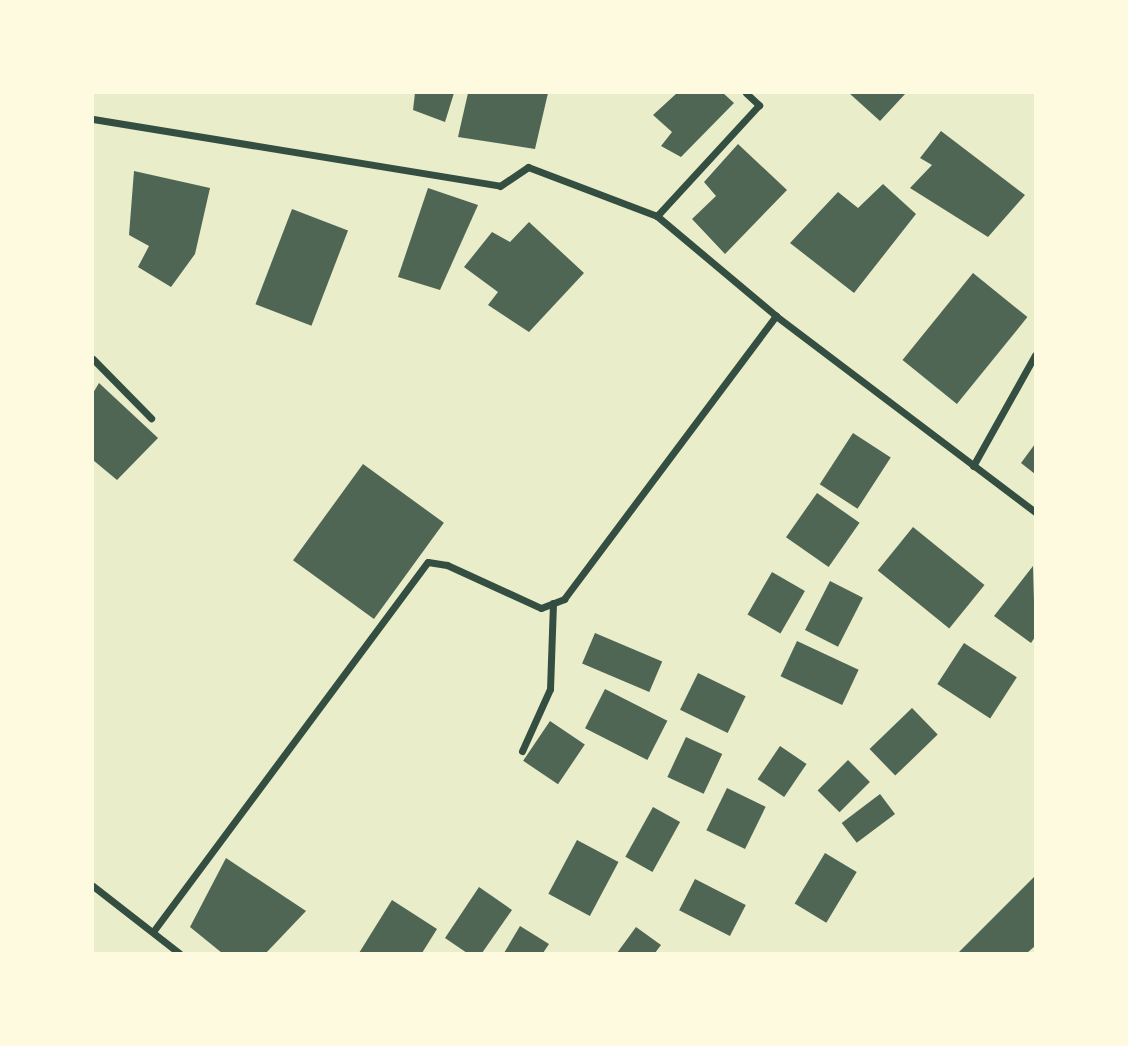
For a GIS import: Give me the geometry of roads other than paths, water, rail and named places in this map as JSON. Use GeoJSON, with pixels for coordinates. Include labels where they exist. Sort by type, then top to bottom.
{"type":"FeatureCollection","features":[{"type":"Feature","properties":{"kind":"street"},"geometry":{"type":"LineString","coordinates":[[657,216],[759,105],[747,93]]}},
{"type":"Feature","properties":{"kind":"street"},"geometry":{"type":"LineString","coordinates":[[93,119],[500,186],[528,167],[657,216],[776,316],[1035,512]]}},
{"type":"Feature","properties":{"kind":"street"},"geometry":{"type":"LineString","coordinates":[[155,929],[428,562],[541,608],[564,599],[776,316]]}},
{"type":"Feature","properties":{"kind":"street"},"geometry":{"type":"LineString","coordinates":[[973,466],[1035,355]]}},
{"type":"Feature","properties":{"kind":"street"},"geometry":{"type":"LineString","coordinates":[[93,359],[151,418]]}},
{"type":"Feature","properties":{"kind":"street"},"geometry":{"type":"LineString","coordinates":[[522,751],[550,689],[553,603]]}},
{"type":"Feature","properties":{"kind":"street"},"geometry":{"type":"LineString","coordinates":[[93,886],[155,929],[179,953]]}}]}
